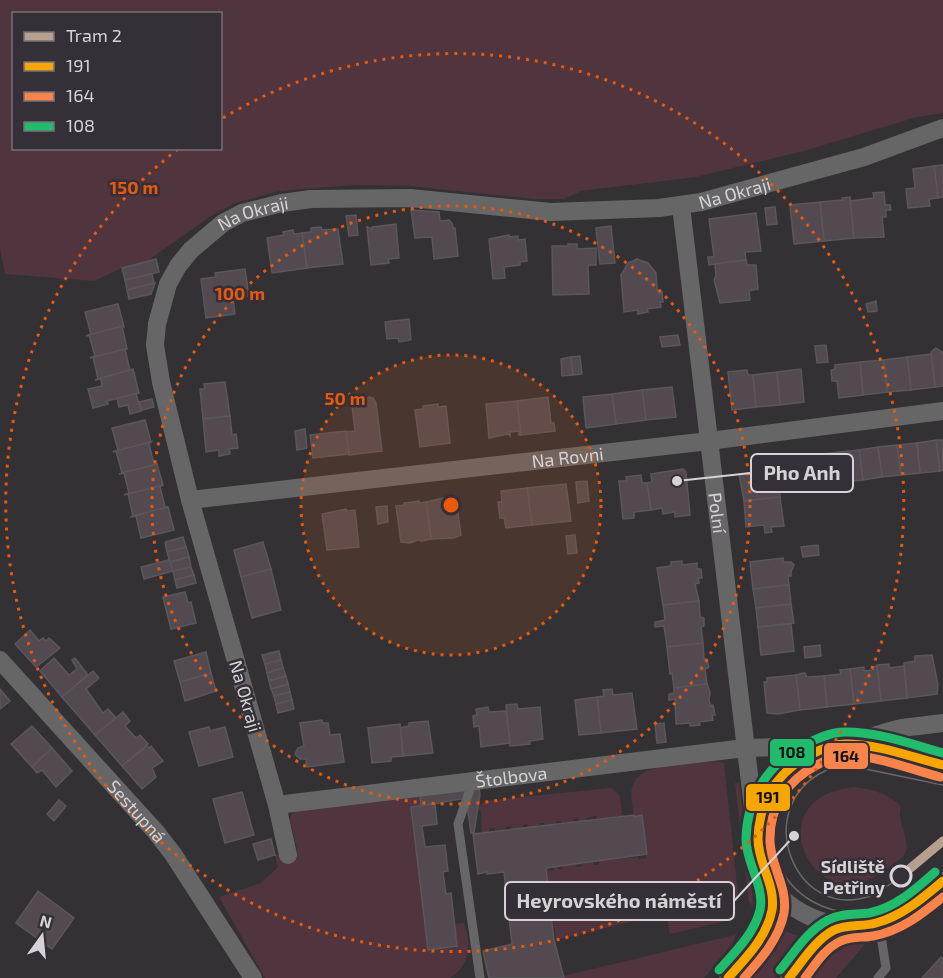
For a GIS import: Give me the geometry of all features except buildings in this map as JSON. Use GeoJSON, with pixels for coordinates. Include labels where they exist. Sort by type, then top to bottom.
{"type":"FeatureCollection","features":[{"type":"Feature","properties":{"kind":"street","name":"Na Okraji"},"geometry":{"type":"LineString","coordinates":[[288,855],[277,805],[190,500],[161,382],[155,345],[157,324],[168,284],[178,266],[191,250],[223,223],[259,208],[311,199],[410,198],[551,212],[681,206],[864,157],[943,128]]}},
{"type":"Feature","properties":{"kind":"street","name":"Polní"},"geometry":{"type":"LineString","coordinates":[[681,206],[757,841],[763,869],[771,886]]}},
{"type":"Feature","properties":{"kind":"street","name":"Na Rovni"},"geometry":{"type":"LineString","coordinates":[[190,500],[709,441],[943,411]]}},
{"type":"Feature","properties":{"kind":"street","name":"Sestupná"},"geometry":{"type":"LineString","coordinates":[[0,660],[156,832],[173,854],[253,978]]}},
{"type":"Feature","properties":{"kind":"street"},"geometry":{"type":"LineString","coordinates":[[757,841],[762,811],[776,782],[798,760],[837,745],[901,728],[943,723]]}},
{"type":"Feature","properties":{"kind":"street","name":"Štolbova"},"geometry":{"type":"LineString","coordinates":[[277,805],[745,748],[837,745]]}},
{"type":"Feature","properties":{"kind":"street"},"geometry":{"type":"LineString","coordinates":[[837,745],[879,750],[943,765]]}},
{"type":"Feature","properties":{"kind":"street"},"geometry":{"type":"LineString","coordinates":[[771,886],[801,912],[832,924],[864,926],[879,923],[910,908],[943,881]]}},
{"type":"Feature","properties":{"kind":"street"},"geometry":{"type":"LineString","coordinates":[[728,978],[758,943],[767,928],[773,903],[771,886]]}},
{"type":"Feature","properties":{"kind":"street"},"geometry":{"type":"LineString","coordinates":[[789,978],[824,937],[845,926]]}},
{"type":"Feature","properties":{"kind":"lane"},"geometry":{"type":"LineString","coordinates":[[473,781],[458,824],[480,978]]}},
{"type":"Feature","properties":{"kind":"lane"},"geometry":{"type":"LineString","coordinates":[[878,978],[886,969],[879,923]]}},
{"type":"Feature","properties":{"kind":"shaded area"},"geometry":{"type":"Polygon","coordinates":[[[0,0],[943,0],[943,113],[917,117],[807,150],[696,177],[581,191],[564,199],[535,199],[410,186],[354,185],[280,191],[235,203],[211,216],[147,261],[122,268],[94,281],[5,274],[0,248],[0,0]]]}},
{"type":"Feature","properties":{"kind":"shaded area"},"geometry":{"type":"Polygon","coordinates":[[[714,761],[724,763],[738,894],[734,897],[556,940],[546,868],[549,871],[554,870],[554,867],[563,869],[563,866],[576,864],[577,867],[593,862],[594,865],[599,865],[599,861],[646,858],[642,816],[634,817],[631,796],[633,784],[638,777],[657,768],[714,761]]]}},
{"type":"Feature","properties":{"kind":"shaded area"},"geometry":{"type":"Polygon","coordinates":[[[739,782],[754,908],[749,902],[735,783],[739,782]]]}},
{"type":"Feature","properties":{"kind":"shaded area"},"geometry":{"type":"Polygon","coordinates":[[[855,787],[886,795],[901,807],[900,819],[907,846],[906,851],[891,866],[856,884],[834,882],[816,870],[805,852],[801,832],[807,811],[824,795],[855,787]]]}},
{"type":"Feature","properties":{"kind":"shaded area"},"geometry":{"type":"Polygon","coordinates":[[[610,788],[619,796],[622,816],[597,819],[596,816],[579,822],[578,818],[573,819],[573,822],[556,821],[556,824],[540,823],[539,826],[528,827],[527,824],[523,825],[523,828],[506,827],[506,830],[495,831],[494,828],[482,833],[481,812],[477,808],[485,801],[610,788]]]}},
{"type":"Feature","properties":{"kind":"shaded area"},"geometry":{"type":"Polygon","coordinates":[[[464,792],[468,798],[411,807],[428,950],[457,946],[454,924],[464,923],[468,938],[467,954],[457,973],[450,978],[265,978],[219,897],[261,883],[278,867],[275,855],[298,853],[290,820],[291,815],[299,808],[464,792]]]}},
{"type":"Feature","properties":{"kind":"shaded area"},"geometry":{"type":"Polygon","coordinates":[[[727,904],[736,906],[735,919],[670,934],[667,919],[727,904]]]}},
{"type":"Feature","properties":{"kind":"shaded area"},"geometry":{"type":"Polygon","coordinates":[[[781,930],[808,939],[775,978],[746,978],[748,968],[781,930]]]}},
{"type":"Feature","properties":{"kind":"shaded area"},"geometry":{"type":"Polygon","coordinates":[[[735,935],[733,943],[704,978],[564,978],[563,976],[735,935]]]}},
{"type":"Feature","properties":{"kind":"shaded area"},"geometry":{"type":"Polygon","coordinates":[[[851,939],[866,943],[836,978],[809,978],[840,942],[851,939]]]}},
{"type":"Feature","properties":{"kind":"tram line"},"geometry":{"type":"LineString","coordinates":[[912,889],[883,908],[857,913],[842,912],[814,902],[801,894],[791,883],[776,857],[773,823],[777,807],[784,792],[795,780],[823,765],[841,764],[943,785]]}},
{"type":"Feature","properties":{"kind":"tram line"},"geometry":{"type":"LineString","coordinates":[[827,770],[803,787],[790,808],[786,832],[791,856],[802,877],[820,893],[843,900],[870,896],[901,876]]}},
{"type":"Feature","properties":{"kind":"tram line","name":"2"},"geometry":{"type":"LineString","coordinates":[[901,876],[943,841]]}},
{"type":"Feature","properties":{"kind":"transit line","name":"108"},"geometry":{"type":"LineString","coordinates":[[719,970],[749,935],[760,910],[760,892],[747,848],[747,824],[755,795],[771,771],[781,761],[806,744],[840,732],[882,736],[943,753]]}},
{"type":"Feature","properties":{"kind":"transit line","name":"191"},"geometry":{"type":"LineString","coordinates":[[728,978],[761,938],[772,910],[772,892],[759,848],[759,825],[766,800],[779,779],[788,770],[818,751],[845,744],[882,749],[943,765]]}},
{"type":"Feature","properties":{"kind":"transit line","name":"164"},"geometry":{"type":"LineString","coordinates":[[744,978],[768,948],[782,922],[784,894],[771,851],[770,830],[776,807],[788,787],[796,779],[823,762],[842,756],[866,757],[940,777]]}},
{"type":"Feature","properties":{"kind":"transit line","name":"108"},"geometry":{"type":"LineString","coordinates":[[780,970],[801,943],[820,925],[838,916],[869,913],[888,907],[913,891],[935,872]]}},
{"type":"Feature","properties":{"kind":"transit line","name":"191"},"geometry":{"type":"LineString","coordinates":[[789,978],[809,952],[827,934],[839,928],[871,924],[895,916],[920,900],[943,881]]}},
{"type":"Feature","properties":{"kind":"transit line","name":"164"},"geometry":{"type":"LineString","coordinates":[[805,978],[821,957],[835,944],[849,938],[873,936],[893,930],[919,915],[943,897]]}},
{"type":"Feature","properties":{"kind":"place","name":"Pho Anh"},"geometry":{"type":"Point","coordinates":[677,481]}},
{"type":"Feature","properties":{"kind":"place","name":"Heyrovského náměstí"},"geometry":{"type":"Point","coordinates":[794,836]}},
{"type":"Feature","properties":{"kind":"place","name":"Sídliště Petřiny"},"geometry":{"type":"Point","coordinates":[901,876]}}]}
